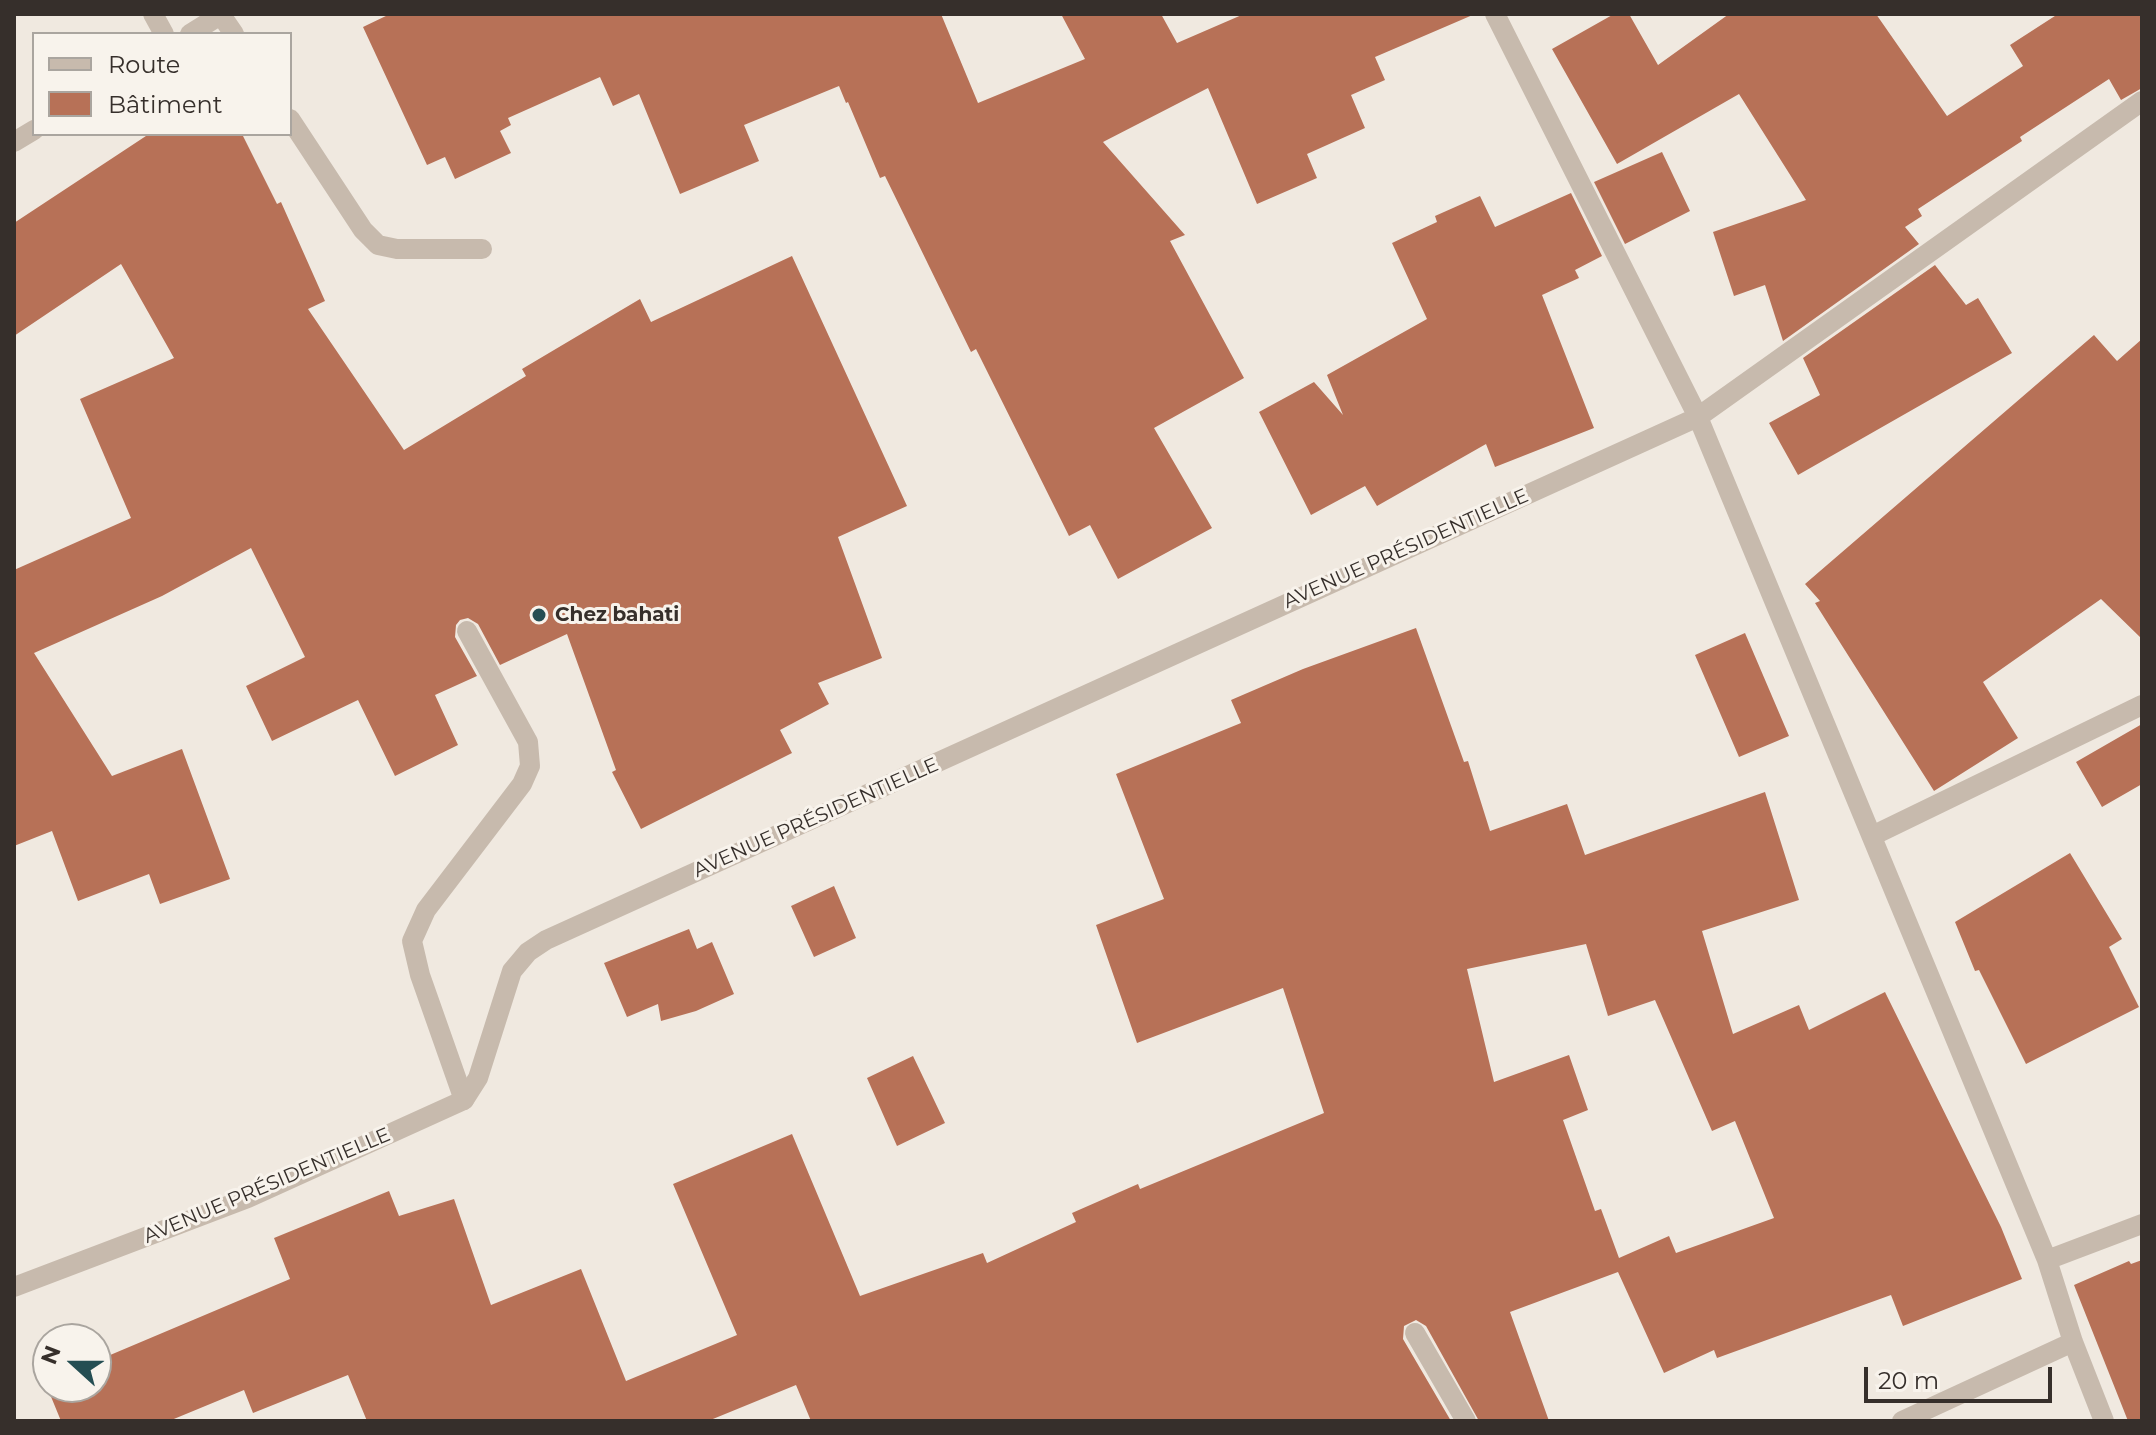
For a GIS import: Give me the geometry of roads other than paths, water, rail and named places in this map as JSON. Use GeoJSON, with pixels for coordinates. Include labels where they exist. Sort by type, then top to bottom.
{"type":"FeatureCollection","features":[{"type":"Feature","properties":{"kind":"street"},"geometry":{"type":"LineString","coordinates":[[153,14],[163,32]]}},
{"type":"Feature","properties":{"kind":"street"},"geometry":{"type":"LineString","coordinates":[[193,32],[222,14],[233,32]]}},
{"type":"Feature","properties":{"kind":"street"},"geometry":{"type":"LineString","coordinates":[[1495,14],[1698,417],[2047,1260],[2073,1342],[2104,1421]]}},
{"type":"Feature","properties":{"kind":"street","name":"AVENUE PRÉSIDENTIELLE"},"geometry":{"type":"LineString","coordinates":[[14,1287],[248,1198],[464,1100],[478,1078],[512,971],[528,952],[546,940],[1698,417],[2142,101]]}},
{"type":"Feature","properties":{"kind":"street"},"geometry":{"type":"LineString","coordinates":[[292,122],[363,230],[378,245],[397,249],[482,249]]}},
{"type":"Feature","properties":{"kind":"street"},"geometry":{"type":"LineString","coordinates":[[14,142],[32,131]]}},
{"type":"Feature","properties":{"kind":"street"},"geometry":{"type":"LineString","coordinates":[[464,1100],[420,975],[412,941],[426,910],[522,784],[530,766],[528,742],[467,631]]}},
{"type":"Feature","properties":{"kind":"street"},"geometry":{"type":"LineString","coordinates":[[1872,836],[2142,705]]}},
{"type":"Feature","properties":{"kind":"street"},"geometry":{"type":"LineString","coordinates":[[2047,1260],[2142,1224]]}},
{"type":"Feature","properties":{"kind":"street"},"geometry":{"type":"LineString","coordinates":[[1415,1333],[1466,1421]]}},
{"type":"Feature","properties":{"kind":"street"},"geometry":{"type":"LineString","coordinates":[[1902,1421],[2073,1342]]}},
{"type":"Feature","properties":{"kind":"place","name":"Chez bahati"},"geometry":{"type":"Point","coordinates":[539,615]}}]}
